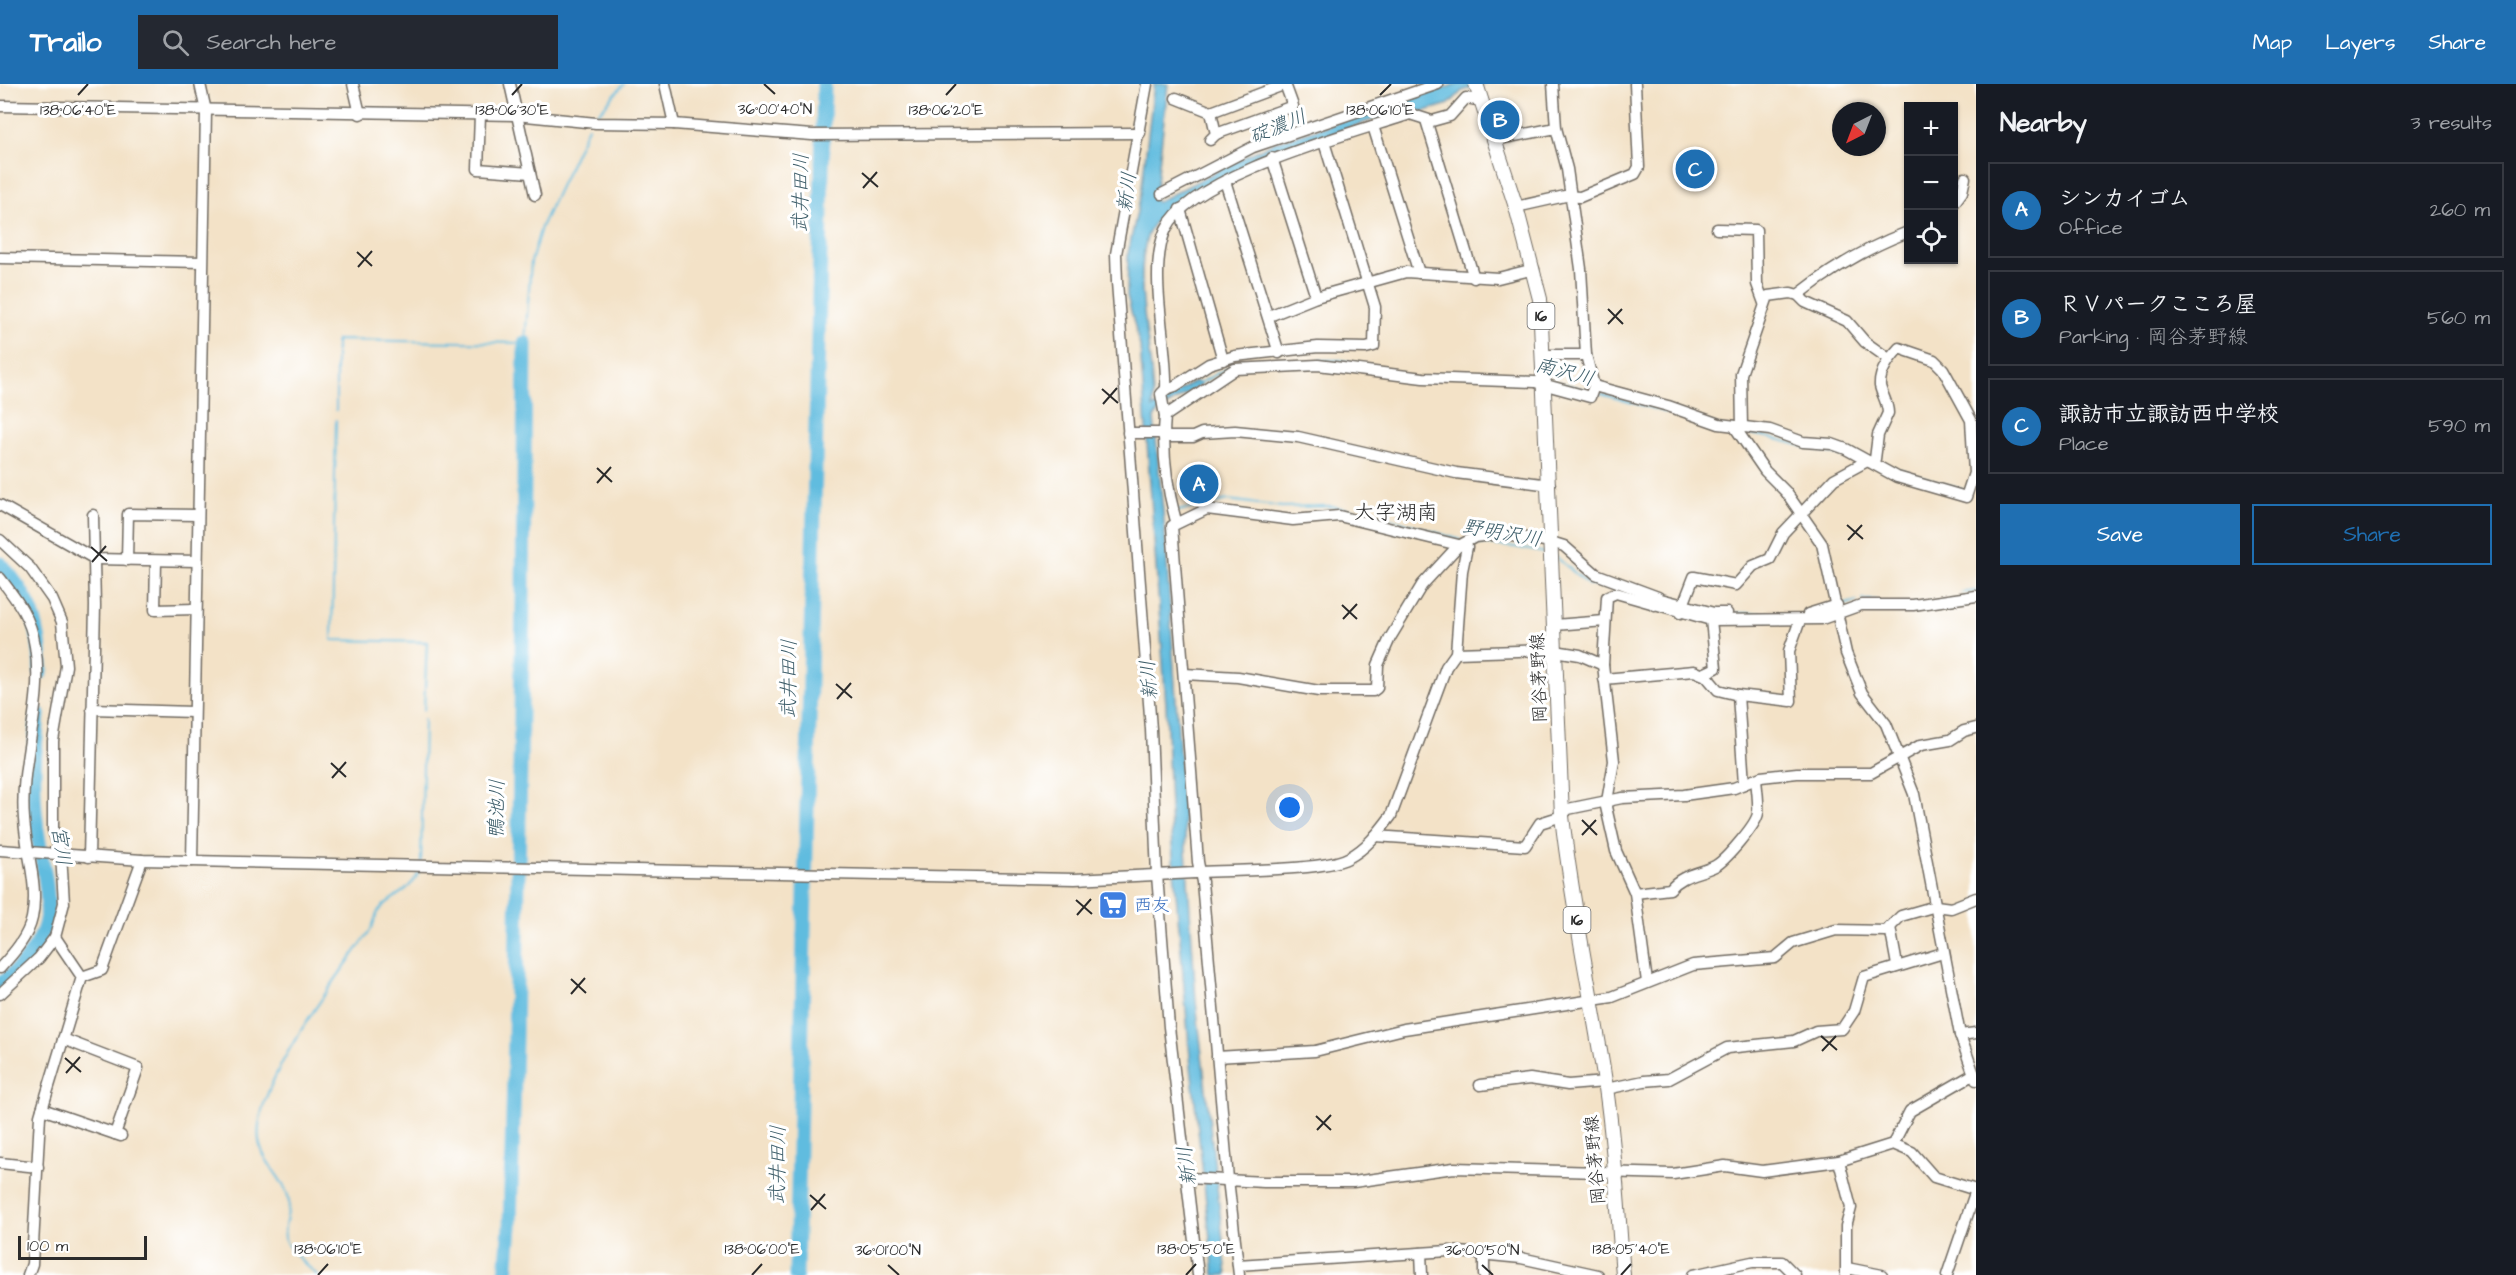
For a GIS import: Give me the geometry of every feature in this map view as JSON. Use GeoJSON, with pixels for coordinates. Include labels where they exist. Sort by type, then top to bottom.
{"type":"FeatureCollection","features":[{"type":"Feature","properties":{"kind":"main road","name":"岡谷茅野線"},"geometry":{"type":"LineString","coordinates":[[1478,92],[1516,207],[1540,299],[1550,485],[1562,816],[1568,867],[1606,1086],[1623,1275]]}},
{"type":"Feature","properties":{"kind":"street"},"geometry":{"type":"LineString","coordinates":[[192,861],[193,712],[200,462],[201,262],[206,111],[200,84]]}},
{"type":"Feature","properties":{"kind":"street"},"geometry":{"type":"LineString","coordinates":[[353,84],[360,114]]}},
{"type":"Feature","properties":{"kind":"street"},"geometry":{"type":"LineString","coordinates":[[510,84],[535,195]]}},
{"type":"Feature","properties":{"kind":"street"},"geometry":{"type":"LineString","coordinates":[[664,84],[674,124]]}},
{"type":"Feature","properties":{"kind":"street"},"geometry":{"type":"LineString","coordinates":[[1148,84],[1116,254],[1132,433],[1162,874],[1169,1027],[1192,1178],[1198,1275]]}},
{"type":"Feature","properties":{"kind":"street"},"geometry":{"type":"LineString","coordinates":[[1176,98],[1211,112],[1285,84],[1293,106],[1213,137],[1211,112]]}},
{"type":"Feature","properties":{"kind":"street"},"geometry":{"type":"LineString","coordinates":[[1162,194],[1252,147],[1438,84]]}},
{"type":"Feature","properties":{"kind":"street"},"geometry":{"type":"LineString","coordinates":[[1165,416],[1235,369],[1318,365],[1423,378],[1545,384],[1590,397],[1594,386],[1586,355],[1581,269],[1572,196],[1556,128],[1553,84]]}},
{"type":"Feature","properties":{"kind":"street"},"geometry":{"type":"LineString","coordinates":[[1516,207],[1572,196],[1580,197],[1635,174],[1639,167],[1635,84]]}},
{"type":"Feature","properties":{"kind":"street"},"geometry":{"type":"LineString","coordinates":[[1166,389],[1167,370],[1158,289],[1160,258],[1166,228],[1180,209],[1225,181],[1272,158],[1410,114],[1432,121],[1450,116],[1466,98],[1478,92]]}},
{"type":"Feature","properties":{"kind":"street"},"geometry":{"type":"LineString","coordinates":[[0,106],[516,115],[596,123],[674,124],[818,135],[1140,133]]}},
{"type":"Feature","properties":{"kind":"street"},"geometry":{"type":"LineString","coordinates":[[480,115],[478,169],[530,173]]}},
{"type":"Feature","properties":{"kind":"street"},"geometry":{"type":"LineString","coordinates":[[1426,120],[1474,278]]}},
{"type":"Feature","properties":{"kind":"street"},"geometry":{"type":"LineString","coordinates":[[1374,126],[1419,273]]}},
{"type":"Feature","properties":{"kind":"street"},"geometry":{"type":"LineString","coordinates":[[1494,140],[1556,128]]}},
{"type":"Feature","properties":{"kind":"street"},"geometry":{"type":"LineString","coordinates":[[1176,521],[1171,505],[1161,433],[1165,416],[1161,393],[1235,356],[1280,353],[1318,347],[1366,348],[1374,346],[1375,307],[1324,142]]}},
{"type":"Feature","properties":{"kind":"street"},"geometry":{"type":"LineString","coordinates":[[1272,158],[1316,297]]}},
{"type":"Feature","properties":{"kind":"street"},"geometry":{"type":"LineString","coordinates":[[1958,197],[1962,192],[1965,178]]}},
{"type":"Feature","properties":{"kind":"street"},"geometry":{"type":"LineString","coordinates":[[1225,181],[1280,353]]}},
{"type":"Feature","properties":{"kind":"street"},"geometry":{"type":"LineString","coordinates":[[1180,209],[1223,360]]}},
{"type":"Feature","properties":{"kind":"street"},"geometry":{"type":"LineString","coordinates":[[1717,229],[1756,230],[1757,284],[1764,303]]}},
{"type":"Feature","properties":{"kind":"street"},"geometry":{"type":"LineString","coordinates":[[1893,1144],[1910,1111],[1975,1077],[1960,1035],[1918,811],[1886,724],[1862,693],[1846,653],[1822,544],[1786,492],[1765,471],[1738,427],[1741,374],[1768,296],[1798,295],[1839,266],[1904,234]]}},
{"type":"Feature","properties":{"kind":"street"},"geometry":{"type":"LineString","coordinates":[[0,258],[201,262]]}},
{"type":"Feature","properties":{"kind":"street"},"geometry":{"type":"LineString","coordinates":[[1269,316],[1316,297],[1406,272],[1498,278],[1534,269]]}},
{"type":"Feature","properties":{"kind":"street"},"geometry":{"type":"LineString","coordinates":[[1798,295],[1805,302],[1847,321],[1865,342],[1889,359]]}},
{"type":"Feature","properties":{"kind":"street"},"geometry":{"type":"LineString","coordinates":[[1594,386],[1668,406],[1719,424],[1770,430],[1803,442],[1832,444],[1869,462],[1897,477],[1971,499],[1974,473],[1971,420],[1943,369],[1934,360],[1899,348],[1889,359],[1881,378],[1880,386],[1888,413],[1878,435],[1875,459],[1869,462],[1834,479],[1783,533],[1770,559],[1753,566],[1736,585],[1694,578],[1682,608]]}},
{"type":"Feature","properties":{"kind":"street"},"geometry":{"type":"LineString","coordinates":[[1544,355],[1586,355]]}},
{"type":"Feature","properties":{"kind":"street"},"geometry":{"type":"LineString","coordinates":[[1132,433],[1161,433],[1168,437],[1193,437],[1202,433],[1235,431],[1298,437],[1456,473],[1550,485]]}},
{"type":"Feature","properties":{"kind":"street"},"geometry":{"type":"LineString","coordinates":[[0,505],[95,559],[197,561]]}},
{"type":"Feature","properties":{"kind":"street"},"geometry":{"type":"LineString","coordinates":[[0,850],[142,860],[1075,879],[1198,872],[1331,863],[1355,854],[1375,836],[1391,816],[1446,667],[1456,653],[1462,571],[1467,547],[1457,547],[1401,530],[1339,516],[1293,520],[1207,509],[1176,521],[1172,526],[1198,872],[1217,1057],[1226,1179],[1238,1270],[1449,1251],[1521,1258],[1565,1272],[1598,1275]]}},
{"type":"Feature","properties":{"kind":"street"},"geometry":{"type":"LineString","coordinates":[[127,560],[128,514],[197,515]]}},
{"type":"Feature","properties":{"kind":"street"},"geometry":{"type":"LineString","coordinates":[[89,857],[95,559],[93,515]]}},
{"type":"Feature","properties":{"kind":"street"},"geometry":{"type":"LineString","coordinates":[[1184,674],[1238,677],[1319,691],[1373,691],[1377,688],[1378,665],[1390,638],[1422,585],[1457,547],[1475,537],[1501,534],[1552,552],[1564,546],[1596,574],[1655,602]]}},
{"type":"Feature","properties":{"kind":"street"},"geometry":{"type":"LineString","coordinates":[[0,540],[30,568],[52,599],[62,622],[66,666],[53,741],[53,830],[61,854],[64,903],[55,937],[39,958],[0,994]]}},
{"type":"Feature","properties":{"kind":"street"},"geometry":{"type":"LineString","coordinates":[[156,561],[155,609],[196,609]]}},
{"type":"Feature","properties":{"kind":"street"},"geometry":{"type":"LineString","coordinates":[[0,578],[26,612],[36,647],[35,702],[24,772],[24,818],[36,896],[29,931],[0,968]]}},
{"type":"Feature","properties":{"kind":"street"},"geometry":{"type":"LineString","coordinates":[[1647,982],[1635,893],[1616,851],[1606,807],[1614,761],[1603,665],[1607,597],[1616,593],[1714,613],[1814,614],[1861,605],[1913,606],[1976,596]]}},
{"type":"Feature","properties":{"kind":"street"},"geometry":{"type":"LineString","coordinates":[[1682,608],[1711,620],[1822,619],[1837,610]]}},
{"type":"Feature","properties":{"kind":"street"},"geometry":{"type":"LineString","coordinates":[[1703,674],[1716,669],[1711,620]]}},
{"type":"Feature","properties":{"kind":"street"},"geometry":{"type":"LineString","coordinates":[[1604,679],[1695,671],[1703,674],[1718,690],[1738,695],[1791,701],[1790,651],[1800,620]]}},
{"type":"Feature","properties":{"kind":"street"},"geometry":{"type":"LineString","coordinates":[[1555,625],[1605,621]]}},
{"type":"Feature","properties":{"kind":"street"},"geometry":{"type":"LineString","coordinates":[[1456,653],[1556,652],[1581,655],[1603,665]]}},
{"type":"Feature","properties":{"kind":"street"},"geometry":{"type":"LineString","coordinates":[[1738,695],[1743,784]]}},
{"type":"Feature","properties":{"kind":"street"},"geometry":{"type":"LineString","coordinates":[[92,709],[193,712]]}},
{"type":"Feature","properties":{"kind":"street"},"geometry":{"type":"LineString","coordinates":[[1375,836],[1525,846],[1540,823],[1562,816],[1568,809],[1622,798],[1684,795],[1756,780],[1820,771],[1871,773],[1899,755],[1921,745],[1950,740],[1964,731],[1976,728]]}},
{"type":"Feature","properties":{"kind":"street"},"geometry":{"type":"LineString","coordinates":[[1635,893],[1670,889],[1678,879],[1698,873],[1725,858],[1751,827],[1758,814],[1756,780]]}},
{"type":"Feature","properties":{"kind":"street"},"geometry":{"type":"LineString","coordinates":[[82,977],[102,970],[142,860]]}},
{"type":"Feature","properties":{"kind":"street"},"geometry":{"type":"LineString","coordinates":[[1217,1057],[1315,1051],[1404,1029],[1612,997],[1694,965],[1775,958],[1793,943],[1836,930],[1886,931],[1901,916],[1936,906],[1951,908],[1976,898]]}},
{"type":"Feature","properties":{"kind":"street"},"geometry":{"type":"LineString","coordinates":[[1890,927],[1898,965]]}},
{"type":"Feature","properties":{"kind":"street"},"geometry":{"type":"LineString","coordinates":[[55,937],[82,977]]}},
{"type":"Feature","properties":{"kind":"street"},"geometry":{"type":"LineString","coordinates":[[1480,1085],[1530,1079],[1568,1085],[1606,1086],[1669,1079],[1727,1048],[1794,1041],[1816,1031],[1842,1029],[1854,1011],[1864,977],[1943,953]]}},
{"type":"Feature","properties":{"kind":"street"},"geometry":{"type":"LineString","coordinates":[[28,1275],[32,1264],[42,1109],[82,977]]}},
{"type":"Feature","properties":{"kind":"street"},"geometry":{"type":"LineString","coordinates":[[1960,1035],[1976,1034]]}},
{"type":"Feature","properties":{"kind":"street"},"geometry":{"type":"LineString","coordinates":[[42,1109],[118,1135],[138,1068],[63,1039]]}},
{"type":"Feature","properties":{"kind":"street"},"geometry":{"type":"LineString","coordinates":[[1192,1178],[1264,1182],[1370,1181],[1408,1173],[1454,1168],[1673,1174],[1725,1166],[1762,1171],[1839,1161],[1893,1144],[1912,1152],[1934,1177],[1976,1190],[1972,1214],[1947,1275]]}},
{"type":"Feature","properties":{"kind":"street"},"geometry":{"type":"LineString","coordinates":[[1839,1161],[1851,1208],[1846,1226],[1846,1272],[1882,1275]]}},
{"type":"Feature","properties":{"kind":"street"},"geometry":{"type":"LineString","coordinates":[[0,1163],[38,1167]]}},
{"type":"Feature","properties":{"kind":"street"},"geometry":{"type":"LineString","coordinates":[[1421,1253],[1422,1275]]}},
{"type":"Feature","properties":{"kind":"street"},"geometry":{"type":"LineString","coordinates":[[1484,1255],[1484,1275]]}},
{"type":"Feature","properties":{"kind":"street"},"geometry":{"type":"LineString","coordinates":[[1692,1275],[1752,1263],[1782,1262],[1795,1275]]}},
{"type":"Feature","properties":{"kind":"water"},"geometry":{"type":"Polygon","coordinates":[[[1154,84],[1168,84],[1155,200],[1157,202],[1270,144],[1457,84],[1485,84],[1462,91],[1449,104],[1422,112],[1413,107],[1388,115],[1311,141],[1226,176],[1189,195],[1162,215],[1148,234],[1143,254],[1143,298],[1153,387],[1153,408],[1195,381],[1201,385],[1159,411],[1154,418],[1165,532],[1196,1001],[1227,1275],[1214,1275],[1190,1057],[1171,834],[1166,705],[1140,346],[1127,296],[1128,253],[1141,193],[1154,84]]]}},
{"type":"Feature","properties":{"kind":"waterway"},"geometry":{"type":"LineString","coordinates":[[594,118],[624,84]]}},
{"type":"Feature","properties":{"kind":"waterway","name":"武井田川"},"geometry":{"type":"LineString","coordinates":[[796,1275],[824,84]]}},
{"type":"Feature","properties":{"kind":"waterway"},"geometry":{"type":"LineString","coordinates":[[336,410],[336,340],[525,343],[531,262],[541,227],[588,127]]}},
{"type":"Feature","properties":{"kind":"waterway","name":"鴨池川"},"geometry":{"type":"LineString","coordinates":[[506,1275],[510,1227],[515,1040],[525,343]]}},
{"type":"Feature","properties":{"kind":"waterway","name":"南沢川"},"geometry":{"type":"LineString","coordinates":[[1319,360],[1340,360],[1378,367]]}},
{"type":"Feature","properties":{"kind":"waterway","name":"南沢川"},"geometry":{"type":"LineString","coordinates":[[1198,384],[1230,367]]}},
{"type":"Feature","properties":{"kind":"waterway","name":"南沢川"},"geometry":{"type":"LineString","coordinates":[[1452,374],[1539,378]]}},
{"type":"Feature","properties":{"kind":"waterway","name":"南沢川"},"geometry":{"type":"LineString","coordinates":[[1548,379],[1589,391]]}},
{"type":"Feature","properties":{"kind":"waterway","name":"南沢川"},"geometry":{"type":"LineString","coordinates":[[1594,392],[1733,431]]}},
{"type":"Feature","properties":{"kind":"waterway"},"geometry":{"type":"LineString","coordinates":[[336,420],[332,640],[427,642],[424,710]]}},
{"type":"Feature","properties":{"kind":"waterway","name":"南沢川"},"geometry":{"type":"LineString","coordinates":[[1745,433],[1853,458]]}},
{"type":"Feature","properties":{"kind":"waterway","name":"南沢川"},"geometry":{"type":"LineString","coordinates":[[1885,465],[1965,491]]}},
{"type":"Feature","properties":{"kind":"waterway","name":"野明沢川"},"geometry":{"type":"LineString","coordinates":[[1178,511],[1228,500],[1282,507],[1331,506],[1384,516],[1460,540]]}},
{"type":"Feature","properties":{"kind":"waterway","name":"野明沢川"},"geometry":{"type":"LineString","coordinates":[[1471,543],[1515,547],[1545,553]]}},
{"type":"Feature","properties":{"kind":"waterway","name":"野明沢川"},"geometry":{"type":"LineString","coordinates":[[1556,557],[1589,585],[1615,589]]}},
{"type":"Feature","properties":{"kind":"waterway","name":"宮川"},"geometry":{"type":"LineString","coordinates":[[0,564],[19,588],[32,614],[39,641],[41,672]]}},
{"type":"Feature","properties":{"kind":"waterway","name":"野明沢川"},"geometry":{"type":"LineString","coordinates":[[1961,593],[1976,591]]}},
{"type":"Feature","properties":{"kind":"waterway","name":"野明沢川"},"geometry":{"type":"LineString","coordinates":[[1863,600],[1875,600]]}},
{"type":"Feature","properties":{"kind":"waterway","name":"野明沢川"},"geometry":{"type":"LineString","coordinates":[[1840,606],[1857,601]]}},
{"type":"Feature","properties":{"kind":"waterway","name":"野明沢川"},"geometry":{"type":"LineString","coordinates":[[1731,613],[1779,614]]}},
{"type":"Feature","properties":{"kind":"waterway","name":"宮川"},"geometry":{"type":"LineString","coordinates":[[0,985],[23,963],[38,943],[45,924],[48,905],[34,798],[38,714]]}},
{"type":"Feature","properties":{"kind":"waterway"},"geometry":{"type":"LineString","coordinates":[[421,863],[424,719]]}},
{"type":"Feature","properties":{"kind":"waterway"},"geometry":{"type":"LineString","coordinates":[[317,1275],[286,1242],[285,1230],[289,1199],[284,1186],[261,1148],[260,1118],[268,1091],[282,1063],[319,1003],[370,931],[379,910],[407,888],[420,869]]}},
{"type":"Feature","properties":{"kind":"place","name":"ＲＶパークこころ屋"},"geometry":{"type":"Point","coordinates":[1500,120]}},
{"type":"Feature","properties":{"kind":"place","name":"諏訪市立諏訪西中学校"},"geometry":{"type":"Point","coordinates":[1695,169]}},
{"type":"Feature","properties":{"kind":"place","name":"シンカイゴム"},"geometry":{"type":"Point","coordinates":[1199,484]}},
{"type":"Feature","properties":{"kind":"place","name":"西友"},"geometry":{"type":"Point","coordinates":[1113,905]}},
{"type":"Feature","properties":{"kind":"district","name":"大字湖南"},"geometry":{"type":"Point","coordinates":[1396,512]}},
{"type":"Feature","properties":{"kind":"water label","name":"碇濃川"},"geometry":{"type":"Point","coordinates":[1278,127]}},
{"type":"Feature","properties":{"kind":"water label","name":"新川"},"geometry":{"type":"Point","coordinates":[1127,192]}},
{"type":"Feature","properties":{"kind":"water label","name":"新川"},"geometry":{"type":"Point","coordinates":[1149,680]}},
{"type":"Feature","properties":{"kind":"water label","name":"新川"},"geometry":{"type":"Point","coordinates":[1187,1166]}}]}
